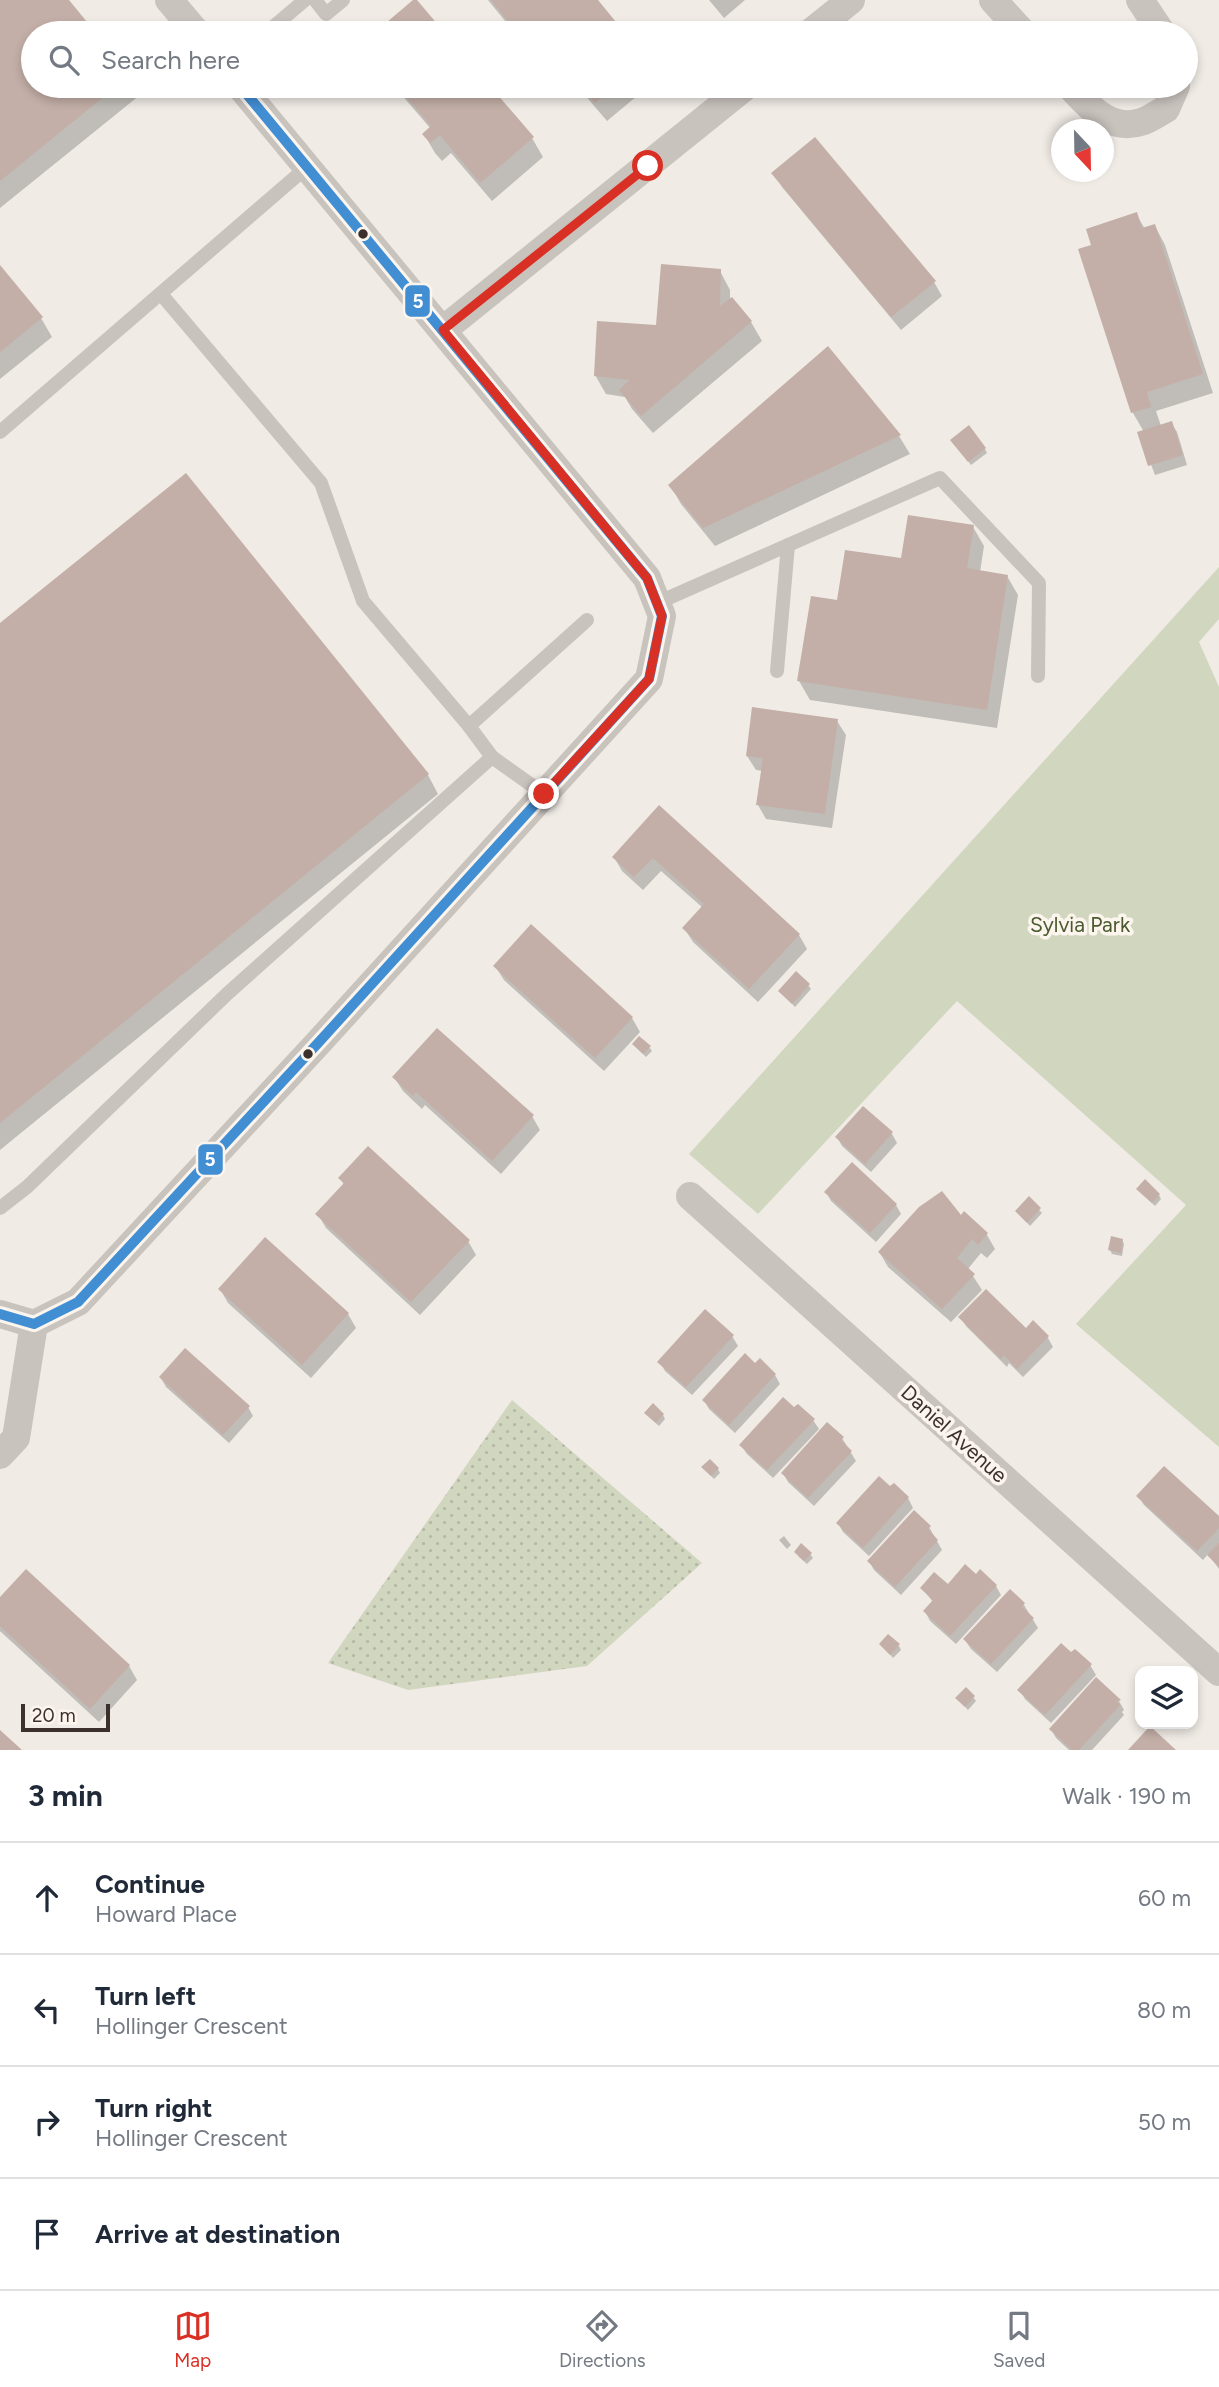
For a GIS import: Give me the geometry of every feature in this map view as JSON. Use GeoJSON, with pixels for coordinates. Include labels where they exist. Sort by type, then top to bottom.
{"type":"FeatureCollection","features":[{"type":"Feature","properties":{"kind":"street"},"geometry":{"type":"LineString","coordinates":[[169,0],[187,21]]}},
{"type":"Feature","properties":{"kind":"street"},"geometry":{"type":"LineString","coordinates":[[825,21],[851,0]]}},
{"type":"Feature","properties":{"kind":"street"},"geometry":{"type":"LineString","coordinates":[[993,0],[1012,21]]}},
{"type":"Feature","properties":{"kind":"street"},"geometry":{"type":"LineString","coordinates":[[1140,0],[1154,21]]}},
{"type":"Feature","properties":{"kind":"street"},"geometry":{"type":"LineString","coordinates":[[0,1314],[34,1324],[78,1302],[649,679],[662,616],[647,578],[250,98]]}},
{"type":"Feature","properties":{"kind":"street"},"geometry":{"type":"LineString","coordinates":[[443,330],[732,98]]}},
{"type":"Feature","properties":{"kind":"street"},"geometry":{"type":"LineString","coordinates":[[1080,98],[1089,108],[1115,124],[1140,123],[1166,109],[1171,98]]}},
{"type":"Feature","properties":{"kind":"street","name":"Daniel Avenue"},"geometry":{"type":"LineString","coordinates":[[690,1196],[1219,1672]]}},
{"type":"Feature","properties":{"kind":"street"},"geometry":{"type":"LineString","coordinates":[[0,1455],[16,1438],[34,1324]]}},
{"type":"Feature","properties":{"kind":"lane"},"geometry":{"type":"LineString","coordinates":[[280,21],[305,0]]}},
{"type":"Feature","properties":{"kind":"lane"},"geometry":{"type":"LineString","coordinates":[[315,0],[326,14],[343,0]]}},
{"type":"Feature","properties":{"kind":"lane"},"geometry":{"type":"LineString","coordinates":[[0,432],[307,167]]}},
{"type":"Feature","properties":{"kind":"lane"},"geometry":{"type":"LineString","coordinates":[[161,294],[321,483],[363,601],[492,757],[544,794]]}},
{"type":"Feature","properties":{"kind":"lane"},"geometry":{"type":"LineString","coordinates":[[657,603],[940,478],[1039,583],[1038,676]]}},
{"type":"Feature","properties":{"kind":"lane"},"geometry":{"type":"LineString","coordinates":[[777,671],[788,545]]}},
{"type":"Feature","properties":{"kind":"lane"},"geometry":{"type":"LineString","coordinates":[[469,726],[587,620]]}},
{"type":"Feature","properties":{"kind":"lane"},"geometry":{"type":"LineString","coordinates":[[0,1208],[27,1187],[227,994],[492,757]]}},
{"type":"Feature","properties":{"kind":"green space","name":"Sylvia Park"},"geometry":{"type":"Polygon","coordinates":[[[1219,567],[1219,619],[1199,642],[1219,687],[1219,1447],[1076,1324],[1186,1205],[957,1001],[758,1214],[689,1154],[1219,567]]]}},
{"type":"Feature","properties":{"kind":"green space"},"geometry":{"type":"Polygon","coordinates":[[[512,1400],[702,1563],[587,1666],[408,1690],[328,1663],[512,1400]]]}},
{"type":"Feature","properties":{"kind":"building"},"geometry":{"type":"Polygon","coordinates":[[[0,0],[69,0],[86,21],[21,21],[21,98],[102,98],[0,181],[0,0]]]}},
{"type":"Feature","properties":{"kind":"building"},"geometry":{"type":"Polygon","coordinates":[[[413,0],[417,0],[435,21],[388,21],[413,0]]]}},
{"type":"Feature","properties":{"kind":"building"},"geometry":{"type":"Polygon","coordinates":[[[491,0],[598,0],[615,21],[526,21],[508,21],[491,0]]]}},
{"type":"Feature","properties":{"kind":"building"},"geometry":{"type":"Polygon","coordinates":[[[407,98],[500,98],[534,137],[480,183],[440,135],[430,143],[422,134],[431,126],[407,98]]]}},
{"type":"Feature","properties":{"kind":"building"},"geometry":{"type":"Polygon","coordinates":[[[815,137],[936,281],[891,317],[771,173],[815,137]]]}},
{"type":"Feature","properties":{"kind":"building"},"geometry":{"type":"Polygon","coordinates":[[[1137,212],[1142,228],[1155,224],[1203,374],[1147,392],[1151,407],[1131,413],[1078,249],[1091,245],[1086,229],[1137,212]]]}},
{"type":"Feature","properties":{"kind":"building"},"geometry":{"type":"Polygon","coordinates":[[[661,264],[721,269],[720,306],[732,297],[752,321],[641,416],[619,390],[630,380],[594,376],[597,321],[656,325],[661,264]]]}},
{"type":"Feature","properties":{"kind":"building"},"geometry":{"type":"Polygon","coordinates":[[[0,265],[43,317],[0,352],[0,265]]]}},
{"type":"Feature","properties":{"kind":"building"},"geometry":{"type":"Polygon","coordinates":[[[828,346],[901,435],[703,528],[668,485],[828,346]]]}},
{"type":"Feature","properties":{"kind":"building"},"geometry":{"type":"Polygon","coordinates":[[[1172,421],[1183,455],[1148,466],[1137,432],[1172,421]]]}},
{"type":"Feature","properties":{"kind":"building"},"geometry":{"type":"Polygon","coordinates":[[[969,425],[986,448],[968,462],[950,440],[969,425]]]}},
{"type":"Feature","properties":{"kind":"building"},"geometry":{"type":"Polygon","coordinates":[[[186,473],[429,774],[0,1123],[0,623],[186,473]]]}},
{"type":"Feature","properties":{"kind":"building"},"geometry":{"type":"Polygon","coordinates":[[[908,515],[974,525],[967,568],[1008,575],[987,710],[797,681],[811,596],[837,600],[845,550],[901,558],[908,515]]]}},
{"type":"Feature","properties":{"kind":"building"},"geometry":{"type":"Polygon","coordinates":[[[752,707],[838,719],[825,814],[756,805],[763,758],[746,756],[752,707]]]}},
{"type":"Feature","properties":{"kind":"building"},"geometry":{"type":"Polygon","coordinates":[[[659,805],[800,934],[749,989],[682,928],[704,904],[653,858],[634,877],[612,857],[659,805]]]}},
{"type":"Feature","properties":{"kind":"building"},"geometry":{"type":"Polygon","coordinates":[[[531,924],[633,1017],[595,1058],[493,966],[531,924]]]}},
{"type":"Feature","properties":{"kind":"building"},"geometry":{"type":"Polygon","coordinates":[[[796,971],[810,984],[792,1004],[778,991],[796,971]]]}},
{"type":"Feature","properties":{"kind":"building"},"geometry":{"type":"Polygon","coordinates":[[[437,1028],[534,1115],[492,1161],[416,1092],[413,1096],[392,1077],[437,1028]]]}},
{"type":"Feature","properties":{"kind":"building"},"geometry":{"type":"Polygon","coordinates":[[[639,1036],[651,1046],[643,1054],[632,1044],[639,1036]]]}},
{"type":"Feature","properties":{"kind":"building"},"geometry":{"type":"Polygon","coordinates":[[[863,1106],[893,1132],[865,1164],[835,1137],[863,1106]]]}},
{"type":"Feature","properties":{"kind":"building"},"geometry":{"type":"Polygon","coordinates":[[[368,1146],[470,1240],[411,1302],[315,1214],[344,1183],[338,1178],[368,1146]]]}},
{"type":"Feature","properties":{"kind":"building"},"geometry":{"type":"Polygon","coordinates":[[[852,1162],[897,1204],[870,1233],[824,1192],[852,1162]]]}},
{"type":"Feature","properties":{"kind":"building"},"geometry":{"type":"Polygon","coordinates":[[[1145,1179],[1160,1194],[1152,1203],[1136,1189],[1145,1179]]]}},
{"type":"Feature","properties":{"kind":"building"},"geometry":{"type":"Polygon","coordinates":[[[942,1191],[961,1215],[964,1211],[988,1233],[978,1245],[972,1239],[957,1258],[975,1274],[942,1309],[878,1252],[919,1207],[942,1191]]]}},
{"type":"Feature","properties":{"kind":"building"},"geometry":{"type":"Polygon","coordinates":[[[1029,1196],[1041,1208],[1027,1223],[1015,1211],[1029,1196]]]}},
{"type":"Feature","properties":{"kind":"building"},"geometry":{"type":"Polygon","coordinates":[[[1111,1236],[1123,1239],[1121,1253],[1108,1250],[1111,1236]]]}},
{"type":"Feature","properties":{"kind":"building"},"geometry":{"type":"Polygon","coordinates":[[[265,1237],[349,1313],[302,1365],[218,1289],[265,1237]]]}},
{"type":"Feature","properties":{"kind":"building"},"geometry":{"type":"Polygon","coordinates":[[[986,1289],[1026,1328],[1033,1320],[1049,1336],[1017,1369],[1004,1355],[1001,1359],[958,1317],[986,1289]]]}},
{"type":"Feature","properties":{"kind":"building"},"geometry":{"type":"Polygon","coordinates":[[[705,1309],[734,1335],[686,1387],[657,1362],[705,1309]]]}},
{"type":"Feature","properties":{"kind":"building"},"geometry":{"type":"Polygon","coordinates":[[[185,1348],[250,1406],[223,1435],[159,1377],[185,1348]]]}},
{"type":"Feature","properties":{"kind":"building"},"geometry":{"type":"Polygon","coordinates":[[[745,1353],[755,1363],[760,1358],[776,1374],[729,1425],[702,1400],[745,1353]]]}},
{"type":"Feature","properties":{"kind":"building"},"geometry":{"type":"Polygon","coordinates":[[[783,1397],[794,1407],[798,1404],[815,1419],[767,1470],[739,1445],[783,1397]]]}},
{"type":"Feature","properties":{"kind":"building"},"geometry":{"type":"Polygon","coordinates":[[[653,1403],[664,1414],[656,1423],[644,1413],[653,1403]]]}},
{"type":"Feature","properties":{"kind":"building"},"geometry":{"type":"Polygon","coordinates":[[[827,1422],[844,1437],[841,1440],[852,1451],[808,1498],[781,1473],[827,1422]]]}},
{"type":"Feature","properties":{"kind":"building"},"geometry":{"type":"Polygon","coordinates":[[[710,1459],[719,1468],[711,1476],[701,1467],[710,1459]]]}},
{"type":"Feature","properties":{"kind":"building"},"geometry":{"type":"Polygon","coordinates":[[[1164,1466],[1219,1516],[1219,1528],[1197,1551],[1136,1496],[1164,1466]]]}},
{"type":"Feature","properties":{"kind":"building"},"geometry":{"type":"Polygon","coordinates":[[[879,1476],[890,1486],[894,1483],[909,1497],[863,1548],[836,1523],[879,1476]]]}},
{"type":"Feature","properties":{"kind":"building"},"geometry":{"type":"Polygon","coordinates":[[[914,1510],[931,1526],[928,1529],[938,1540],[895,1587],[867,1561],[914,1510]]]}},
{"type":"Feature","properties":{"kind":"building"},"geometry":{"type":"Polygon","coordinates":[[[801,1543],[812,1553],[804,1561],[794,1552],[801,1543]]]}},
{"type":"Feature","properties":{"kind":"building"},"geometry":{"type":"Polygon","coordinates":[[[1219,1543],[1219,1567],[1207,1555],[1219,1543]]]}},
{"type":"Feature","properties":{"kind":"building"},"geometry":{"type":"Polygon","coordinates":[[[965,1564],[976,1574],[980,1569],[997,1585],[950,1636],[923,1611],[933,1600],[920,1588],[934,1572],[948,1584],[965,1564]]]}},
{"type":"Feature","properties":{"kind":"building"},"geometry":{"type":"Polygon","coordinates":[[[26,1569],[130,1665],[90,1709],[0,1626],[0,1597],[26,1569]]]}},
{"type":"Feature","properties":{"kind":"building"},"geometry":{"type":"Polygon","coordinates":[[[1010,1589],[1025,1603],[1022,1607],[1034,1618],[991,1664],[963,1639],[1010,1589]]]}},
{"type":"Feature","properties":{"kind":"building"},"geometry":{"type":"Polygon","coordinates":[[[888,1634],[900,1644],[890,1655],[879,1644],[888,1634]]]}},
{"type":"Feature","properties":{"kind":"building"},"geometry":{"type":"Polygon","coordinates":[[[1061,1643],[1071,1652],[1075,1649],[1092,1664],[1045,1715],[1017,1690],[1061,1643]]]}},
{"type":"Feature","properties":{"kind":"building"},"geometry":{"type":"Polygon","coordinates":[[[1096,1677],[1121,1700],[1117,1702],[1120,1705],[1079,1750],[1072,1750],[1049,1729],[1096,1677]]]}},
{"type":"Feature","properties":{"kind":"building"},"geometry":{"type":"Polygon","coordinates":[[[966,1687],[975,1696],[965,1707],[955,1698],[966,1687]]]}},
{"type":"Feature","properties":{"kind":"building"},"geometry":{"type":"Polygon","coordinates":[[[1147,1729],[1153,1729],[1176,1750],[1128,1750],[1147,1729]]]}},
{"type":"Feature","properties":{"kind":"building"},"geometry":{"type":"Polygon","coordinates":[[[0,1730],[22,1750],[0,1750],[0,1730]]]}},
{"type":"Feature","properties":{"kind":"transit line","name":"5"},"geometry":{"type":"LineString","coordinates":[[0,1314],[34,1324],[78,1302],[649,679],[662,616],[647,578],[250,98]]}},
{"type":"Feature","properties":{"kind":"route"},"geometry":{"type":"LineString","coordinates":[[544,794],[649,679],[662,616],[647,578],[443,330],[648,166]]}}]}
